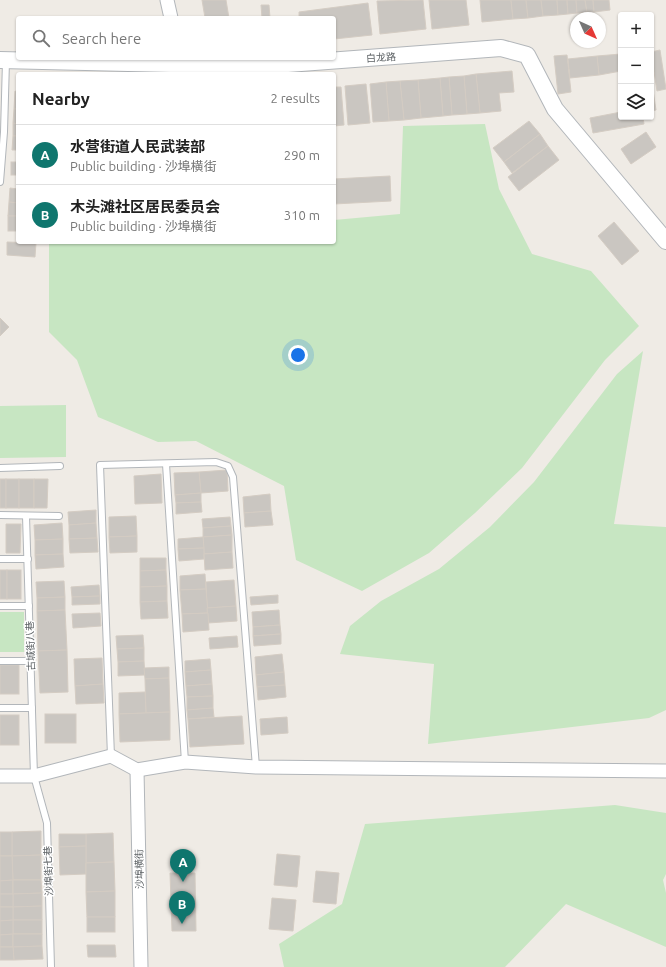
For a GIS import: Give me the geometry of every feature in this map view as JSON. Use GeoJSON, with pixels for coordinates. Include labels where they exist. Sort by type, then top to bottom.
{"type":"FeatureCollection","features":[{"type":"Feature","properties":{"kind":"street"},"geometry":{"type":"LineString","coordinates":[[167,0],[171,16]]}},
{"type":"Feature","properties":{"kind":"street","name":"白龙路"},"geometry":{"type":"LineString","coordinates":[[3,60],[182,61],[261,66],[501,48],[527,55],[555,109],[666,242]]}},
{"type":"Feature","properties":{"kind":"street"},"geometry":{"type":"LineString","coordinates":[[0,776],[34,776],[112,756],[137,770],[185,762],[256,767],[666,771]]}},
{"type":"Feature","properties":{"kind":"street","name":"沙埠横街"},"geometry":{"type":"LineString","coordinates":[[137,770],[142,967]]}},
{"type":"Feature","properties":{"kind":"lane"},"geometry":{"type":"LineString","coordinates":[[0,182],[4,132],[3,60]]}},
{"type":"Feature","properties":{"kind":"lane"},"geometry":{"type":"LineString","coordinates":[[112,756],[100,465],[216,462],[228,466],[233,476],[256,767]]}},
{"type":"Feature","properties":{"kind":"lane"},"geometry":{"type":"LineString","coordinates":[[166,464],[185,762]]}},
{"type":"Feature","properties":{"kind":"lane"},"geometry":{"type":"LineString","coordinates":[[0,468],[60,466]]}},
{"type":"Feature","properties":{"kind":"lane"},"geometry":{"type":"LineString","coordinates":[[0,515],[58,516]]}},
{"type":"Feature","properties":{"kind":"lane","name":"古城街八巷"},"geometry":{"type":"LineString","coordinates":[[26,516],[34,776]]}},
{"type":"Feature","properties":{"kind":"lane"},"geometry":{"type":"LineString","coordinates":[[0,559],[28,559]]}},
{"type":"Feature","properties":{"kind":"lane"},"geometry":{"type":"LineString","coordinates":[[0,606],[29,606]]}},
{"type":"Feature","properties":{"kind":"lane"},"geometry":{"type":"LineString","coordinates":[[0,661],[31,661]]}},
{"type":"Feature","properties":{"kind":"lane"},"geometry":{"type":"LineString","coordinates":[[0,708],[32,708]]}},
{"type":"Feature","properties":{"kind":"lane","name":"沙埠街七巷"},"geometry":{"type":"LineString","coordinates":[[34,776],[47,823],[51,967]]}},
{"type":"Feature","properties":{"kind":"green space"},"geometry":{"type":"Polygon","coordinates":[[[485,124],[499,189],[532,254],[591,271],[639,326],[605,360],[522,468],[475,513],[429,553],[362,591],[296,560],[284,486],[196,441],[158,442],[98,417],[77,360],[49,332],[49,244],[336,244],[336,220],[400,214],[403,126],[485,124]]]}},
{"type":"Feature","properties":{"kind":"green space"},"geometry":{"type":"Polygon","coordinates":[[[643,351],[614,524],[666,527],[666,710],[649,718],[428,744],[434,664],[340,654],[350,626],[381,601],[439,569],[490,527],[534,482],[617,374],[643,351]]]}},
{"type":"Feature","properties":{"kind":"green space"},"geometry":{"type":"Polygon","coordinates":[[[66,405],[66,457],[0,458],[0,406],[66,405]]]}},
{"type":"Feature","properties":{"kind":"green space"},"geometry":{"type":"Polygon","coordinates":[[[0,612],[24,612],[24,652],[0,652],[0,612]]]}},
{"type":"Feature","properties":{"kind":"green space"},"geometry":{"type":"Polygon","coordinates":[[[615,805],[666,813],[666,874],[663,880],[666,893],[666,947],[566,904],[505,967],[284,967],[279,944],[342,904],[365,824],[615,805]]]}},
{"type":"Feature","properties":{"kind":"building"},"geometry":{"type":"Polygon","coordinates":[[[202,0],[226,0],[229,16],[205,16],[202,0]]]}},
{"type":"Feature","properties":{"kind":"building"},"geometry":{"type":"Polygon","coordinates":[[[423,0],[426,29],[380,34],[377,1],[423,0]]]}},
{"type":"Feature","properties":{"kind":"building"},"geometry":{"type":"Polygon","coordinates":[[[429,0],[466,0],[469,25],[432,29],[429,0]]]}},
{"type":"Feature","properties":{"kind":"building"},"geometry":{"type":"Polygon","coordinates":[[[480,0],[511,0],[513,19],[482,22],[480,0]]]}},
{"type":"Feature","properties":{"kind":"building"},"geometry":{"type":"Polygon","coordinates":[[[511,0],[526,0],[528,18],[513,19],[511,0]]]}},
{"type":"Feature","properties":{"kind":"building"},"geometry":{"type":"Polygon","coordinates":[[[526,0],[541,0],[543,16],[528,18],[526,0]]]}},
{"type":"Feature","properties":{"kind":"building"},"geometry":{"type":"Polygon","coordinates":[[[541,0],[557,0],[558,15],[543,16],[541,0]]]}},
{"type":"Feature","properties":{"kind":"building"},"geometry":{"type":"Polygon","coordinates":[[[557,0],[567,0],[568,14],[558,15],[557,0]]]}},
{"type":"Feature","properties":{"kind":"building"},"geometry":{"type":"Polygon","coordinates":[[[567,0],[576,0],[577,12],[570,12],[570,14],[568,14],[567,0]]]}},
{"type":"Feature","properties":{"kind":"building"},"geometry":{"type":"Polygon","coordinates":[[[576,0],[585,0],[587,12],[577,12],[576,0]]]}},
{"type":"Feature","properties":{"kind":"building"},"geometry":{"type":"Polygon","coordinates":[[[585,0],[593,0],[594,12],[587,12],[585,0]]]}},
{"type":"Feature","properties":{"kind":"building"},"geometry":{"type":"Polygon","coordinates":[[[593,0],[609,0],[610,10],[594,12],[593,0]]]}},
{"type":"Feature","properties":{"kind":"building"},"geometry":{"type":"Polygon","coordinates":[[[368,3],[372,35],[336,39],[336,16],[299,16],[299,12],[368,3]]]}},
{"type":"Feature","properties":{"kind":"building"},"geometry":{"type":"Polygon","coordinates":[[[261,5],[269,5],[270,16],[262,16],[261,5]]]}},
{"type":"Feature","properties":{"kind":"building"},"geometry":{"type":"Polygon","coordinates":[[[660,50],[666,89],[657,91],[654,72],[654,51],[660,50]]]}},
{"type":"Feature","properties":{"kind":"building"},"geometry":{"type":"Polygon","coordinates":[[[618,54],[618,72],[599,75],[597,56],[618,54]]]}},
{"type":"Feature","properties":{"kind":"building"},"geometry":{"type":"Polygon","coordinates":[[[567,55],[571,92],[558,94],[554,56],[567,55]]]}},
{"type":"Feature","properties":{"kind":"building"},"geometry":{"type":"Polygon","coordinates":[[[597,56],[599,75],[570,78],[568,59],[597,56]]]}},
{"type":"Feature","properties":{"kind":"building"},"geometry":{"type":"Polygon","coordinates":[[[512,71],[514,92],[499,93],[501,111],[480,113],[476,74],[512,71]]]}},
{"type":"Feature","properties":{"kind":"building"},"geometry":{"type":"Polygon","coordinates":[[[476,74],[480,113],[467,114],[464,76],[476,74]]]}},
{"type":"Feature","properties":{"kind":"building"},"geometry":{"type":"Polygon","coordinates":[[[464,76],[467,114],[452,115],[449,77],[464,76]]]}},
{"type":"Feature","properties":{"kind":"building"},"geometry":{"type":"Polygon","coordinates":[[[449,77],[452,115],[443,116],[440,78],[449,77]]]}},
{"type":"Feature","properties":{"kind":"building"},"geometry":{"type":"Polygon","coordinates":[[[440,78],[443,116],[421,118],[418,80],[440,78]]]}},
{"type":"Feature","properties":{"kind":"building"},"geometry":{"type":"Polygon","coordinates":[[[418,80],[421,118],[404,120],[400,81],[418,80]]]}},
{"type":"Feature","properties":{"kind":"building"},"geometry":{"type":"Polygon","coordinates":[[[400,81],[404,120],[389,121],[386,82],[400,81]]]}},
{"type":"Feature","properties":{"kind":"building"},"geometry":{"type":"Polygon","coordinates":[[[386,82],[389,121],[373,122],[370,84],[386,82]]]}},
{"type":"Feature","properties":{"kind":"building"},"geometry":{"type":"Polygon","coordinates":[[[366,84],[370,123],[348,125],[345,86],[366,84]]]}},
{"type":"Feature","properties":{"kind":"building"},"geometry":{"type":"Polygon","coordinates":[[[336,87],[341,87],[344,125],[336,126],[336,87]]]}},
{"type":"Feature","properties":{"kind":"building"},"geometry":{"type":"Polygon","coordinates":[[[15,91],[16,109],[14,109],[15,91]]]}},
{"type":"Feature","properties":{"kind":"building"},"geometry":{"type":"Polygon","coordinates":[[[654,97],[656,110],[654,110],[654,97]]]}},
{"type":"Feature","properties":{"kind":"building"},"geometry":{"type":"Polygon","coordinates":[[[14,109],[16,109],[16,124],[13,123],[14,109]]]}},
{"type":"Feature","properties":{"kind":"building"},"geometry":{"type":"Polygon","coordinates":[[[618,113],[618,120],[643,120],[644,124],[593,133],[590,118],[618,113]]]}},
{"type":"Feature","properties":{"kind":"building"},"geometry":{"type":"Polygon","coordinates":[[[529,121],[540,134],[504,162],[493,148],[529,121]]]}},
{"type":"Feature","properties":{"kind":"building"},"geometry":{"type":"Polygon","coordinates":[[[13,123],[16,124],[16,136],[13,136],[13,123]]]}},
{"type":"Feature","properties":{"kind":"building"},"geometry":{"type":"Polygon","coordinates":[[[646,132],[656,147],[631,164],[621,149],[646,132]]]}},
{"type":"Feature","properties":{"kind":"building"},"geometry":{"type":"Polygon","coordinates":[[[540,134],[548,146],[512,173],[504,162],[540,134]]]}},
{"type":"Feature","properties":{"kind":"building"},"geometry":{"type":"Polygon","coordinates":[[[13,136],[16,136],[16,150],[12,150],[13,136]]]}},
{"type":"Feature","properties":{"kind":"building"},"geometry":{"type":"Polygon","coordinates":[[[548,146],[559,160],[519,191],[508,177],[548,146]]]}},
{"type":"Feature","properties":{"kind":"building"},"geometry":{"type":"Polygon","coordinates":[[[11,162],[16,162],[16,175],[11,175],[11,162]]]}},
{"type":"Feature","properties":{"kind":"building"},"geometry":{"type":"Polygon","coordinates":[[[390,176],[391,201],[336,204],[336,179],[390,176]]]}},
{"type":"Feature","properties":{"kind":"building"},"geometry":{"type":"Polygon","coordinates":[[[10,188],[16,189],[16,203],[9,202],[10,188]]]}},
{"type":"Feature","properties":{"kind":"building"},"geometry":{"type":"Polygon","coordinates":[[[9,202],[16,203],[16,216],[8,216],[9,202]]]}},
{"type":"Feature","properties":{"kind":"building"},"geometry":{"type":"Polygon","coordinates":[[[8,216],[16,216],[16,231],[8,231],[8,216]]]}},
{"type":"Feature","properties":{"kind":"building"},"geometry":{"type":"Polygon","coordinates":[[[614,222],[639,251],[622,265],[598,236],[614,222]]]}},
{"type":"Feature","properties":{"kind":"building"},"geometry":{"type":"Polygon","coordinates":[[[7,242],[16,242],[16,244],[36,244],[35,257],[7,255],[7,242]]]}},
{"type":"Feature","properties":{"kind":"building"},"geometry":{"type":"Polygon","coordinates":[[[0,318],[9,327],[0,336],[0,318]]]}},
{"type":"Feature","properties":{"kind":"building"},"geometry":{"type":"Polygon","coordinates":[[[227,470],[228,491],[201,493],[199,472],[227,470]]]}},
{"type":"Feature","properties":{"kind":"building"},"geometry":{"type":"Polygon","coordinates":[[[199,472],[201,493],[175,495],[174,473],[199,472]]]}},
{"type":"Feature","properties":{"kind":"building"},"geometry":{"type":"Polygon","coordinates":[[[161,474],[162,503],[135,504],[134,476],[161,474]]]}},
{"type":"Feature","properties":{"kind":"building"},"geometry":{"type":"Polygon","coordinates":[[[0,479],[6,479],[6,508],[0,508],[0,479]]]}},
{"type":"Feature","properties":{"kind":"building"},"geometry":{"type":"Polygon","coordinates":[[[6,479],[19,479],[19,508],[6,508],[6,479]]]}},
{"type":"Feature","properties":{"kind":"building"},"geometry":{"type":"Polygon","coordinates":[[[19,479],[34,479],[34,508],[19,508],[19,479]]]}},
{"type":"Feature","properties":{"kind":"building"},"geometry":{"type":"Polygon","coordinates":[[[34,479],[48,479],[47,508],[34,508],[34,479]]]}},
{"type":"Feature","properties":{"kind":"building"},"geometry":{"type":"Polygon","coordinates":[[[201,493],[201,502],[176,503],[175,495],[201,493]]]}},
{"type":"Feature","properties":{"kind":"building"},"geometry":{"type":"Polygon","coordinates":[[[270,494],[271,511],[244,513],[243,497],[270,494]]]}},
{"type":"Feature","properties":{"kind":"building"},"geometry":{"type":"Polygon","coordinates":[[[201,502],[202,512],[176,514],[176,503],[201,502]]]}},
{"type":"Feature","properties":{"kind":"building"},"geometry":{"type":"Polygon","coordinates":[[[96,510],[96,523],[69,525],[68,512],[96,510]]]}},
{"type":"Feature","properties":{"kind":"building"},"geometry":{"type":"Polygon","coordinates":[[[271,511],[273,525],[245,527],[244,513],[271,511]]]}},
{"type":"Feature","properties":{"kind":"building"},"geometry":{"type":"Polygon","coordinates":[[[136,516],[137,536],[109,537],[109,517],[136,516]]]}},
{"type":"Feature","properties":{"kind":"building"},"geometry":{"type":"Polygon","coordinates":[[[230,517],[231,526],[203,528],[202,519],[230,517]]]}},
{"type":"Feature","properties":{"kind":"building"},"geometry":{"type":"Polygon","coordinates":[[[62,523],[63,539],[35,540],[34,525],[62,523]]]}},
{"type":"Feature","properties":{"kind":"building"},"geometry":{"type":"Polygon","coordinates":[[[96,523],[97,538],[69,539],[69,525],[96,523]]]}},
{"type":"Feature","properties":{"kind":"building"},"geometry":{"type":"Polygon","coordinates":[[[6,524],[21,524],[20,553],[6,553],[6,524]]]}},
{"type":"Feature","properties":{"kind":"building"},"geometry":{"type":"Polygon","coordinates":[[[231,526],[232,535],[203,537],[203,528],[231,526]]]}},
{"type":"Feature","properties":{"kind":"building"},"geometry":{"type":"Polygon","coordinates":[[[232,535],[232,552],[204,554],[203,537],[232,535]]]}},
{"type":"Feature","properties":{"kind":"building"},"geometry":{"type":"Polygon","coordinates":[[[137,536],[137,552],[110,553],[109,537],[137,536]]]}},
{"type":"Feature","properties":{"kind":"building"},"geometry":{"type":"Polygon","coordinates":[[[203,537],[204,548],[178,549],[178,539],[203,537]]]}},
{"type":"Feature","properties":{"kind":"building"},"geometry":{"type":"Polygon","coordinates":[[[97,538],[98,552],[70,553],[69,539],[97,538]]]}},
{"type":"Feature","properties":{"kind":"building"},"geometry":{"type":"Polygon","coordinates":[[[63,539],[63,554],[35,555],[35,540],[63,539]]]}},
{"type":"Feature","properties":{"kind":"building"},"geometry":{"type":"Polygon","coordinates":[[[204,548],[204,559],[179,561],[178,549],[204,548]]]}},
{"type":"Feature","properties":{"kind":"building"},"geometry":{"type":"Polygon","coordinates":[[[232,552],[233,568],[205,570],[204,554],[232,552]]]}},
{"type":"Feature","properties":{"kind":"building"},"geometry":{"type":"Polygon","coordinates":[[[63,554],[64,567],[36,569],[35,555],[63,554]]]}},
{"type":"Feature","properties":{"kind":"building"},"geometry":{"type":"Polygon","coordinates":[[[140,558],[166,558],[166,570],[140,571],[140,558]]]}},
{"type":"Feature","properties":{"kind":"building"},"geometry":{"type":"Polygon","coordinates":[[[0,570],[7,570],[7,599],[0,599],[0,570]]]}},
{"type":"Feature","properties":{"kind":"building"},"geometry":{"type":"Polygon","coordinates":[[[7,570],[21,570],[21,599],[7,599],[7,570]]]}},
{"type":"Feature","properties":{"kind":"building"},"geometry":{"type":"Polygon","coordinates":[[[166,570],[167,586],[140,587],[140,571],[166,570]]]}},
{"type":"Feature","properties":{"kind":"building"},"geometry":{"type":"Polygon","coordinates":[[[205,574],[206,589],[180,590],[180,576],[205,574]]]}},
{"type":"Feature","properties":{"kind":"building"},"geometry":{"type":"Polygon","coordinates":[[[234,580],[236,606],[207,608],[206,582],[234,580]]]}},
{"type":"Feature","properties":{"kind":"building"},"geometry":{"type":"Polygon","coordinates":[[[64,581],[65,597],[37,598],[36,582],[64,581]]]}},
{"type":"Feature","properties":{"kind":"building"},"geometry":{"type":"Polygon","coordinates":[[[99,585],[100,596],[72,597],[71,587],[99,585]]]}},
{"type":"Feature","properties":{"kind":"building"},"geometry":{"type":"Polygon","coordinates":[[[167,586],[167,601],[140,602],[140,587],[167,586]]]}},
{"type":"Feature","properties":{"kind":"building"},"geometry":{"type":"Polygon","coordinates":[[[206,589],[208,613],[182,614],[180,590],[206,589]]]}},
{"type":"Feature","properties":{"kind":"building"},"geometry":{"type":"Polygon","coordinates":[[[278,595],[278,603],[251,605],[250,597],[278,595]]]}},
{"type":"Feature","properties":{"kind":"building"},"geometry":{"type":"Polygon","coordinates":[[[100,596],[100,604],[72,605],[72,597],[100,596]]]}},
{"type":"Feature","properties":{"kind":"building"},"geometry":{"type":"Polygon","coordinates":[[[65,597],[65,610],[37,611],[37,598],[65,597]]]}},
{"type":"Feature","properties":{"kind":"building"},"geometry":{"type":"Polygon","coordinates":[[[167,601],[168,618],[141,619],[140,602],[167,601]]]}},
{"type":"Feature","properties":{"kind":"building"},"geometry":{"type":"Polygon","coordinates":[[[236,606],[237,621],[208,623],[207,608],[236,606]]]}},
{"type":"Feature","properties":{"kind":"building"},"geometry":{"type":"Polygon","coordinates":[[[65,610],[67,650],[38,651],[37,611],[65,610]]]}},
{"type":"Feature","properties":{"kind":"building"},"geometry":{"type":"Polygon","coordinates":[[[279,610],[280,625],[253,627],[252,612],[279,610]]]}},
{"type":"Feature","properties":{"kind":"building"},"geometry":{"type":"Polygon","coordinates":[[[100,613],[101,626],[73,628],[72,614],[100,613]]]}},
{"type":"Feature","properties":{"kind":"building"},"geometry":{"type":"Polygon","coordinates":[[[208,613],[209,630],[183,632],[182,614],[208,613]]]}},
{"type":"Feature","properties":{"kind":"building"},"geometry":{"type":"Polygon","coordinates":[[[280,625],[281,634],[253,636],[253,627],[280,625]]]}},
{"type":"Feature","properties":{"kind":"building"},"geometry":{"type":"Polygon","coordinates":[[[281,634],[281,644],[254,646],[253,636],[281,634]]]}},
{"type":"Feature","properties":{"kind":"building"},"geometry":{"type":"Polygon","coordinates":[[[143,635],[144,648],[117,649],[116,636],[143,635]]]}},
{"type":"Feature","properties":{"kind":"building"},"geometry":{"type":"Polygon","coordinates":[[[237,636],[238,647],[210,649],[209,638],[237,636]]]}},
{"type":"Feature","properties":{"kind":"building"},"geometry":{"type":"Polygon","coordinates":[[[144,648],[144,661],[118,662],[117,649],[144,648]]]}},
{"type":"Feature","properties":{"kind":"building"},"geometry":{"type":"Polygon","coordinates":[[[67,650],[68,692],[40,693],[38,651],[67,650]]]}},
{"type":"Feature","properties":{"kind":"building"},"geometry":{"type":"Polygon","coordinates":[[[282,654],[284,672],[256,675],[255,657],[282,654]]]}},
{"type":"Feature","properties":{"kind":"building"},"geometry":{"type":"Polygon","coordinates":[[[102,658],[103,684],[75,686],[74,659],[102,658]]]}},
{"type":"Feature","properties":{"kind":"building"},"geometry":{"type":"Polygon","coordinates":[[[210,659],[211,670],[185,672],[185,661],[210,659]]]}},
{"type":"Feature","properties":{"kind":"building"},"geometry":{"type":"Polygon","coordinates":[[[144,661],[145,675],[118,676],[118,662],[144,661]]]}},
{"type":"Feature","properties":{"kind":"building"},"geometry":{"type":"Polygon","coordinates":[[[0,665],[19,665],[19,694],[0,694],[0,665]]]}},
{"type":"Feature","properties":{"kind":"building"},"geometry":{"type":"Polygon","coordinates":[[[169,667],[169,678],[145,679],[144,668],[169,667]]]}},
{"type":"Feature","properties":{"kind":"building"},"geometry":{"type":"Polygon","coordinates":[[[211,670],[212,684],[186,686],[185,672],[211,670]]]}},
{"type":"Feature","properties":{"kind":"building"},"geometry":{"type":"Polygon","coordinates":[[[284,672],[285,685],[257,687],[256,675],[284,672]]]}},
{"type":"Feature","properties":{"kind":"building"},"geometry":{"type":"Polygon","coordinates":[[[169,678],[170,712],[146,713],[145,679],[169,678]]]}},
{"type":"Feature","properties":{"kind":"building"},"geometry":{"type":"Polygon","coordinates":[[[103,684],[104,703],[76,704],[75,686],[103,684]]]}},
{"type":"Feature","properties":{"kind":"building"},"geometry":{"type":"Polygon","coordinates":[[[212,684],[213,696],[187,697],[186,686],[212,684]]]}},
{"type":"Feature","properties":{"kind":"building"},"geometry":{"type":"Polygon","coordinates":[[[285,685],[286,697],[258,700],[257,687],[285,685]]]}},
{"type":"Feature","properties":{"kind":"building"},"geometry":{"type":"Polygon","coordinates":[[[145,692],[146,713],[119,714],[119,693],[145,692]]]}},
{"type":"Feature","properties":{"kind":"building"},"geometry":{"type":"Polygon","coordinates":[[[213,696],[213,708],[187,710],[187,697],[213,696]]]}},
{"type":"Feature","properties":{"kind":"building"},"geometry":{"type":"Polygon","coordinates":[[[213,708],[214,717],[188,719],[187,710],[213,708]]]}},
{"type":"Feature","properties":{"kind":"building"},"geometry":{"type":"Polygon","coordinates":[[[170,712],[170,740],[120,742],[119,714],[170,712]]]}},
{"type":"Feature","properties":{"kind":"building"},"geometry":{"type":"Polygon","coordinates":[[[45,714],[76,714],[76,743],[45,743],[45,714]]]}},
{"type":"Feature","properties":{"kind":"building"},"geometry":{"type":"Polygon","coordinates":[[[0,715],[19,715],[19,745],[0,745],[0,715]]]}},
{"type":"Feature","properties":{"kind":"building"},"geometry":{"type":"Polygon","coordinates":[[[242,716],[244,744],[190,747],[188,719],[242,716]]]}},
{"type":"Feature","properties":{"kind":"building"},"geometry":{"type":"Polygon","coordinates":[[[287,717],[288,733],[261,735],[260,719],[287,717]]]}},
{"type":"Feature","properties":{"kind":"building"},"geometry":{"type":"Polygon","coordinates":[[[41,831],[41,855],[12,856],[12,832],[41,831]]]}},
{"type":"Feature","properties":{"kind":"building"},"geometry":{"type":"Polygon","coordinates":[[[0,832],[12,832],[12,856],[0,856],[0,832]]]}},
{"type":"Feature","properties":{"kind":"building"},"geometry":{"type":"Polygon","coordinates":[[[113,833],[114,862],[86,863],[86,834],[113,833]]]}},
{"type":"Feature","properties":{"kind":"building"},"geometry":{"type":"Polygon","coordinates":[[[59,834],[86,834],[86,846],[59,847],[59,834]]]}},
{"type":"Feature","properties":{"kind":"building"},"geometry":{"type":"Polygon","coordinates":[[[86,846],[86,874],[60,875],[59,847],[86,846]]]}},
{"type":"Feature","properties":{"kind":"building"},"geometry":{"type":"Polygon","coordinates":[[[277,854],[300,856],[297,887],[274,885],[277,854]]]}},
{"type":"Feature","properties":{"kind":"building"},"geometry":{"type":"Polygon","coordinates":[[[41,855],[41,880],[13,880],[12,856],[41,855]]]}},
{"type":"Feature","properties":{"kind":"building"},"geometry":{"type":"Polygon","coordinates":[[[0,856],[12,856],[13,880],[0,881],[0,856]]]}},
{"type":"Feature","properties":{"kind":"building"},"geometry":{"type":"Polygon","coordinates":[[[114,862],[115,891],[86,892],[86,863],[114,862]]]}},
{"type":"Feature","properties":{"kind":"building"},"geometry":{"type":"Polygon","coordinates":[[[316,871],[339,873],[336,904],[313,902],[316,871]]]}},
{"type":"Feature","properties":{"kind":"building"},"geometry":{"type":"Polygon","coordinates":[[[170,873],[195,873],[196,931],[172,931],[170,873]]]}},
{"type":"Feature","properties":{"kind":"building"},"geometry":{"type":"Polygon","coordinates":[[[13,880],[13,894],[0,894],[0,881],[13,880]]]}},
{"type":"Feature","properties":{"kind":"building"},"geometry":{"type":"Polygon","coordinates":[[[13,880],[41,880],[42,893],[13,894],[13,880]]]}},
{"type":"Feature","properties":{"kind":"building"},"geometry":{"type":"Polygon","coordinates":[[[115,891],[115,917],[87,917],[86,892],[115,891]]]}},
{"type":"Feature","properties":{"kind":"building"},"geometry":{"type":"Polygon","coordinates":[[[42,893],[42,906],[13,907],[13,894],[42,893]]]}},
{"type":"Feature","properties":{"kind":"building"},"geometry":{"type":"Polygon","coordinates":[[[0,894],[13,894],[13,907],[0,907],[0,894]]]}},
{"type":"Feature","properties":{"kind":"building"},"geometry":{"type":"Polygon","coordinates":[[[272,898],[296,900],[293,931],[269,929],[272,898]]]}},
{"type":"Feature","properties":{"kind":"building"},"geometry":{"type":"Polygon","coordinates":[[[42,906],[42,920],[13,920],[13,907],[42,906]]]}},
{"type":"Feature","properties":{"kind":"building"},"geometry":{"type":"Polygon","coordinates":[[[0,907],[13,907],[13,920],[0,921],[0,907]]]}},
{"type":"Feature","properties":{"kind":"building"},"geometry":{"type":"Polygon","coordinates":[[[87,917],[115,917],[115,932],[87,932],[87,917]]]}},
{"type":"Feature","properties":{"kind":"building"},"geometry":{"type":"Polygon","coordinates":[[[13,920],[42,920],[42,934],[13,934],[13,920]]]}},
{"type":"Feature","properties":{"kind":"building"},"geometry":{"type":"Polygon","coordinates":[[[13,920],[13,934],[0,935],[0,921],[13,920]]]}},
{"type":"Feature","properties":{"kind":"building"},"geometry":{"type":"Polygon","coordinates":[[[13,934],[13,947],[0,947],[0,935],[13,934]]]}},
{"type":"Feature","properties":{"kind":"building"},"geometry":{"type":"Polygon","coordinates":[[[13,934],[42,934],[42,946],[13,947],[13,934]]]}},
{"type":"Feature","properties":{"kind":"building"},"geometry":{"type":"Polygon","coordinates":[[[87,945],[115,945],[116,957],[88,957],[87,945]]]}},
{"type":"Feature","properties":{"kind":"building"},"geometry":{"type":"Polygon","coordinates":[[[42,946],[43,959],[14,960],[13,947],[42,946]]]}},
{"type":"Feature","properties":{"kind":"building"},"geometry":{"type":"Polygon","coordinates":[[[0,947],[13,947],[14,960],[0,960],[0,947]]]}},
{"type":"Feature","properties":{"kind":"place","name":"水营街道人民武装部"},"geometry":{"type":"Point","coordinates":[183,882]}},
{"type":"Feature","properties":{"kind":"place","name":"木头滩社区居民委员会"},"geometry":{"type":"Point","coordinates":[182,924]}}]}
